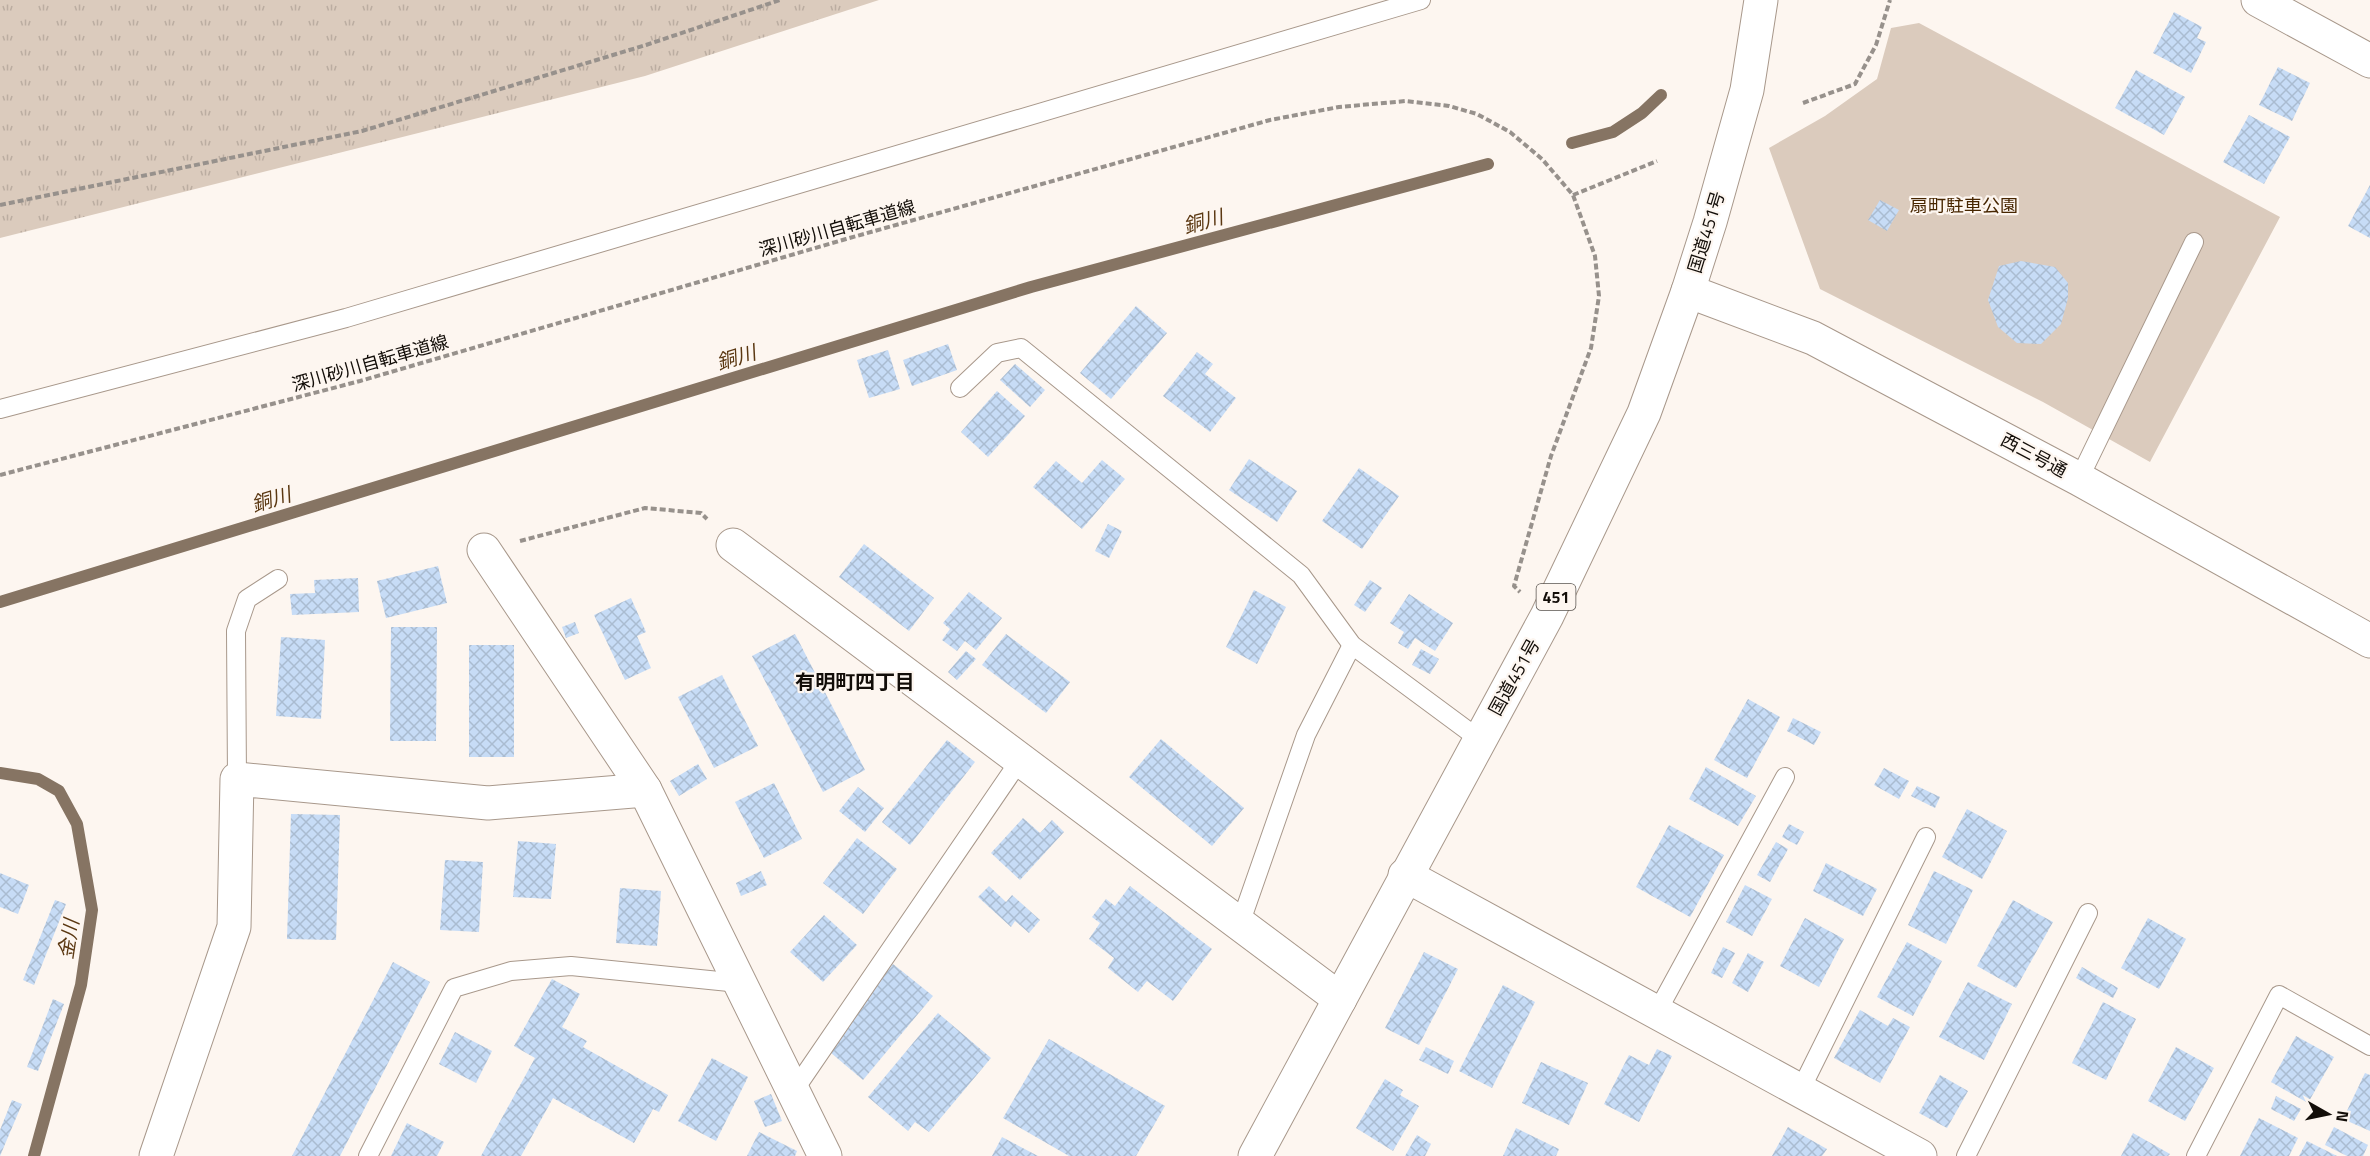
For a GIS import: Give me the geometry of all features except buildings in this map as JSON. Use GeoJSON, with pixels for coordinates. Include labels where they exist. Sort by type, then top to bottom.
{"type":"FeatureCollection","features":[{"type":"Feature","properties":{"kind":"main road","name":"国道451号"},"geometry":{"type":"LineString","coordinates":[[1255,1156],[1547,616],[1644,413],[1710,222],[1747,90],[1761,0]]}},
{"type":"Feature","properties":{"kind":"main road"},"geometry":{"type":"LineString","coordinates":[[2258,0],[2370,61]]}},
{"type":"Feature","properties":{"kind":"main road","name":"西三号通"},"geometry":{"type":"LineString","coordinates":[[1688,291],[1813,338],[2079,479],[2370,641]]}},
{"type":"Feature","properties":{"kind":"main road"},"geometry":{"type":"LineString","coordinates":[[733,545],[1340,999]]}},
{"type":"Feature","properties":{"kind":"main road"},"geometry":{"type":"LineString","coordinates":[[484,550],[645,790],[825,1156]]}},
{"type":"Feature","properties":{"kind":"main road"},"geometry":{"type":"LineString","coordinates":[[156,1156],[234,927],[237,780],[488,803],[645,790]]}},
{"type":"Feature","properties":{"kind":"main road"},"geometry":{"type":"LineString","coordinates":[[1405,875],[1920,1156]]}},
{"type":"Feature","properties":{"kind":"lane"},"geometry":{"type":"LineString","coordinates":[[0,409],[346,318],[1421,0]]}},
{"type":"Feature","properties":{"kind":"lane"},"geometry":{"type":"LineString","coordinates":[[2079,479],[2194,242]]}},
{"type":"Feature","properties":{"kind":"lane"},"geometry":{"type":"LineString","coordinates":[[960,388],[997,353],[1021,348],[1301,575],[1352,645],[1479,739]]}},
{"type":"Feature","properties":{"kind":"lane"},"geometry":{"type":"LineString","coordinates":[[237,780],[236,631],[247,599],[279,579]]}},
{"type":"Feature","properties":{"kind":"lane"},"geometry":{"type":"LineString","coordinates":[[1240,924],[1306,735],[1352,645]]}},
{"type":"Feature","properties":{"kind":"lane"},"geometry":{"type":"LineString","coordinates":[[793,1092],[1020,760]]}},
{"type":"Feature","properties":{"kind":"lane"},"geometry":{"type":"LineString","coordinates":[[1657,1012],[1785,777]]}},
{"type":"Feature","properties":{"kind":"lane"},"geometry":{"type":"LineString","coordinates":[[1800,1090],[1926,837]]}},
{"type":"Feature","properties":{"kind":"lane"},"geometry":{"type":"LineString","coordinates":[[1966,1156],[2088,913]]}},
{"type":"Feature","properties":{"kind":"lane"},"geometry":{"type":"LineString","coordinates":[[368,1156],[454,988],[511,971],[571,966],[739,983]]}},
{"type":"Feature","properties":{"kind":"lane"},"geometry":{"type":"LineString","coordinates":[[2196,1156],[2279,995],[2370,1046]]}},
{"type":"Feature","properties":{"kind":"path"},"geometry":{"type":"LineString","coordinates":[[0,205],[362,131],[646,45],[780,0]]}},
{"type":"Feature","properties":{"kind":"path"},"geometry":{"type":"LineString","coordinates":[[1803,103],[1855,84],[1876,45],[1890,0]]}},
{"type":"Feature","properties":{"kind":"path","name":"深川砂川自転車道線"},"geometry":{"type":"LineString","coordinates":[[0,476],[360,381],[846,239],[1270,120],[1339,107],[1406,101],[1449,106],[1478,114],[1510,132],[1542,159],[1573,195]]}},
{"type":"Feature","properties":{"kind":"path"},"geometry":{"type":"LineString","coordinates":[[1547,616],[1514,586],[1551,456],[1591,348],[1599,296],[1595,256],[1573,195],[1657,161]]}},
{"type":"Feature","properties":{"kind":"path"},"geometry":{"type":"LineString","coordinates":[[484,550],[645,508],[701,513],[733,545]]}},
{"type":"Feature","properties":{"kind":"green space"},"geometry":{"type":"Polygon","coordinates":[[[0,0],[879,0],[645,76],[0,238],[0,0]]]}},
{"type":"Feature","properties":{"kind":"green space","name":"扇町駐車公園"},"geometry":{"type":"Polygon","coordinates":[[[1919,23],[2280,217],[2150,462],[2043,402],[1820,289],[1769,148],[1825,116],[1877,79],[1891,28],[1919,23]]]}},
{"type":"Feature","properties":{"kind":"waterway","name":"銅川"},"geometry":{"type":"LineString","coordinates":[[1572,143],[1613,132],[1642,113],[1661,95]]}},
{"type":"Feature","properties":{"kind":"waterway","name":"銅川"},"geometry":{"type":"LineString","coordinates":[[0,602],[1031,287],[1488,164]]}},
{"type":"Feature","properties":{"kind":"waterway","name":"金川"},"geometry":{"type":"LineString","coordinates":[[0,773],[38,779],[59,791],[77,824],[92,910],[81,985],[34,1156]]}},
{"type":"Feature","properties":{"kind":"district","name":"有明町四丁目"},"geometry":{"type":"Point","coordinates":[855,681]}}]}
